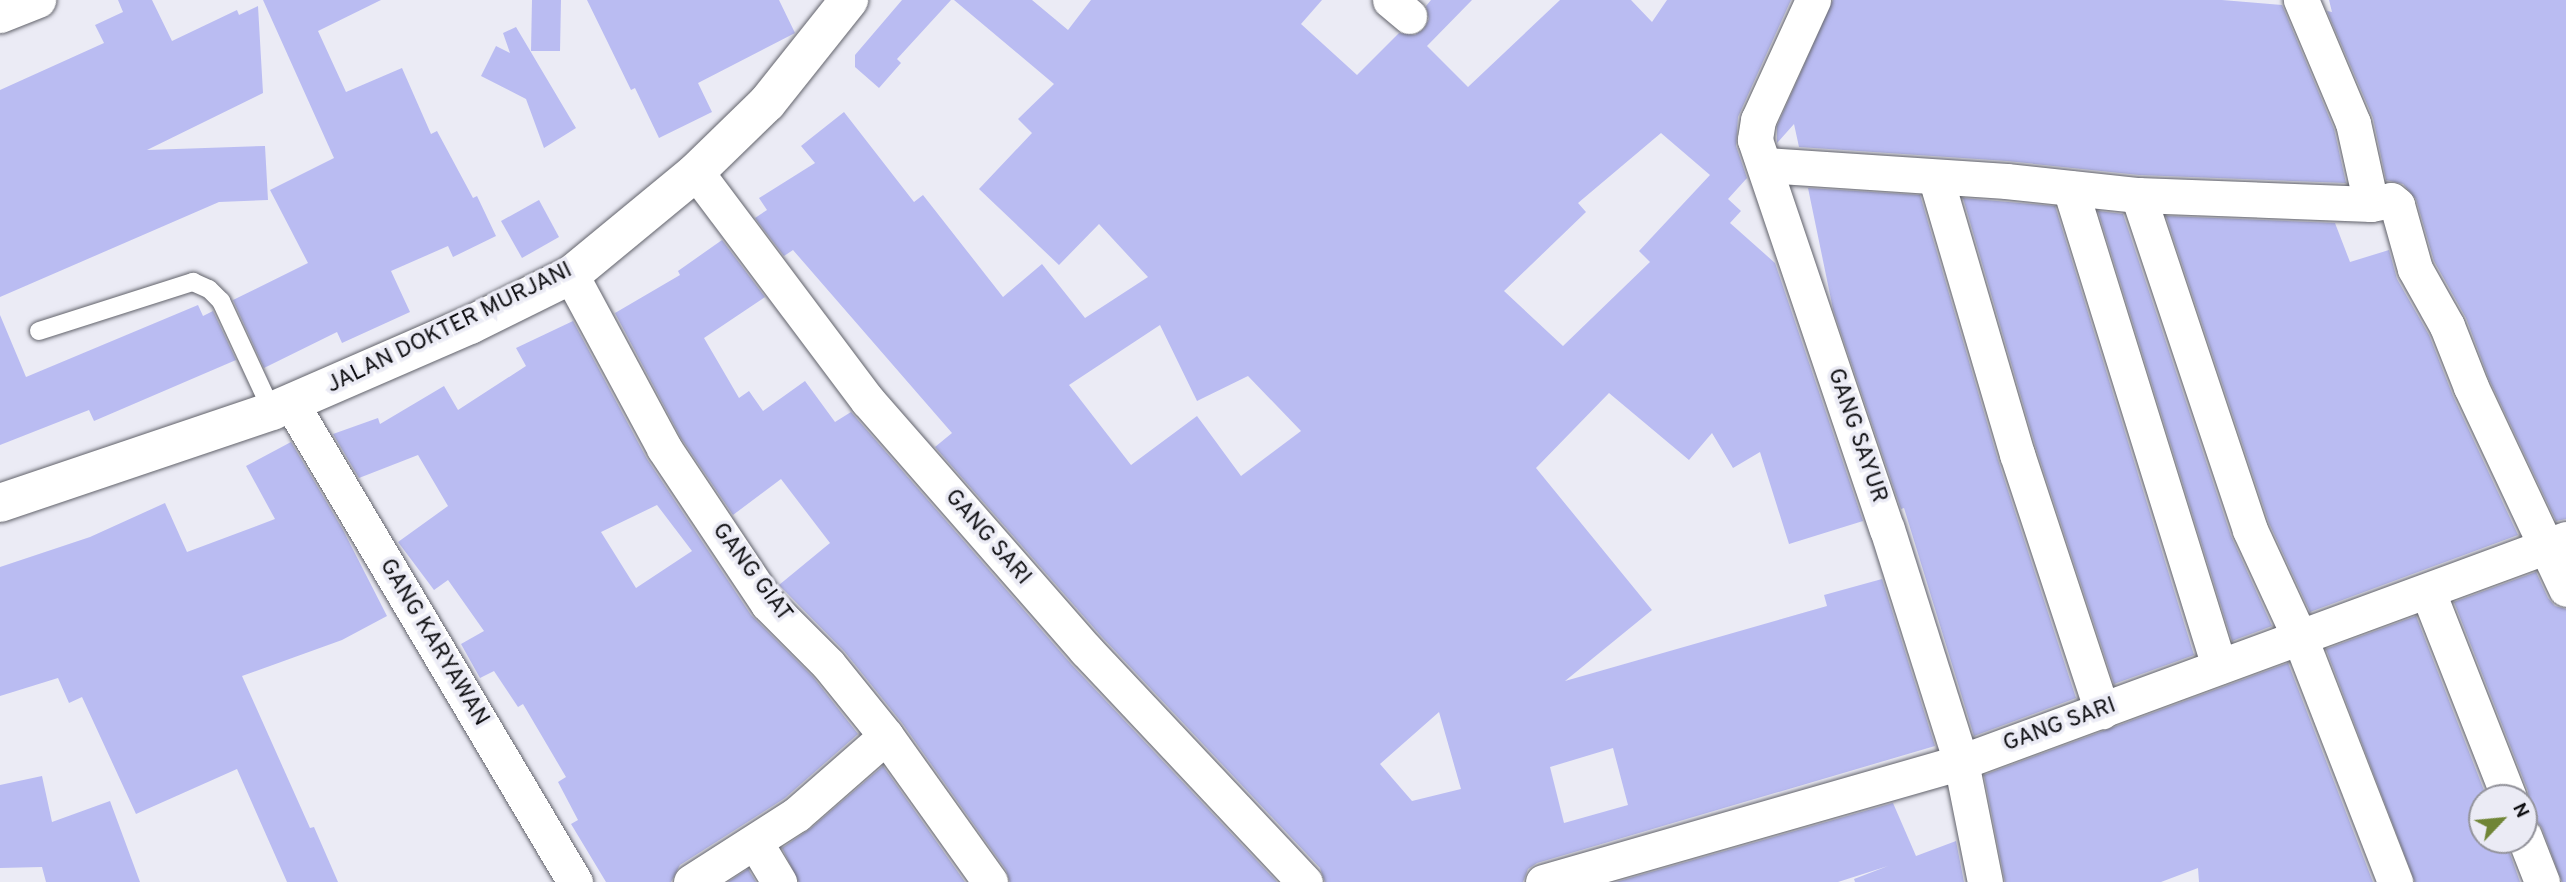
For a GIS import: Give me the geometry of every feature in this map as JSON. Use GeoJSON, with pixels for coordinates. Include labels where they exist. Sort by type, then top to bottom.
{"type":"FeatureCollection","features":[{"type":"Feature","properties":{"kind":"street"},"geometry":{"type":"LineString","coordinates":[[0,15],[38,0]]}},
{"type":"Feature","properties":{"kind":"street","name":"JALAN DOKTER MURJANI"},"geometry":{"type":"LineString","coordinates":[[0,503],[282,407],[470,325],[571,275],[696,173],[767,103],[849,0]]}},
{"type":"Feature","properties":{"kind":"street","name":"GANG SAYUR"},"geometry":{"type":"LineString","coordinates":[[1813,0],[1758,120],[1755,140],[1887,529],[1961,762],[1985,882]]}},
{"type":"Feature","properties":{"kind":"street"},"geometry":{"type":"LineString","coordinates":[[2301,0],[2353,122],[2371,204]]}},
{"type":"Feature","properties":{"kind":"street"},"geometry":{"type":"LineString","coordinates":[[1765,166],[1936,179],[2006,181],[2138,195],[2371,204],[2391,200],[2397,205],[2414,269],[2447,326],[2471,387],[2556,543],[2566,589]]}},
{"type":"Feature","properties":{"kind":"street","name":"GANG SARI"},"geometry":{"type":"LineString","coordinates":[[696,173],[868,401],[1086,650],[1305,882]]}},
{"type":"Feature","properties":{"kind":"street"},"geometry":{"type":"LineString","coordinates":[[1936,179],[2017,454],[2102,711]]}},
{"type":"Feature","properties":{"kind":"street"},"geometry":{"type":"LineString","coordinates":[[2070,188],[2219,666]]}},
{"type":"Feature","properties":{"kind":"street"},"geometry":{"type":"LineString","coordinates":[[2138,195],[2250,530],[2300,638],[2395,882]]}},
{"type":"Feature","properties":{"kind":"street","name":"GANG GIAT"},"geometry":{"type":"LineString","coordinates":[[571,275],[664,448],[768,604],[828,664],[886,736],[990,882]]}},
{"type":"Feature","properties":{"kind":"street","name":"GANG KARYAWAN"},"geometry":{"type":"LineString","coordinates":[[282,407],[575,882]]}},
{"type":"Feature","properties":{"kind":"street","name":"GANG SARI"},"geometry":{"type":"LineString","coordinates":[[1560,880],[1961,762],[2556,543]]}},
{"type":"Feature","properties":{"kind":"street"},"geometry":{"type":"LineString","coordinates":[[2427,592],[2503,784]]}},
{"type":"Feature","properties":{"kind":"street"},"geometry":{"type":"LineString","coordinates":[[691,882],[797,814],[886,736]]}},
{"type":"Feature","properties":{"kind":"street"},"geometry":{"type":"LineString","coordinates":[[755,842],[779,882]]}},
{"type":"Feature","properties":{"kind":"street"},"geometry":{"type":"LineString","coordinates":[[2531,854],[2542,882]]}},
{"type":"Feature","properties":{"kind":"lane"},"geometry":{"type":"LineString","coordinates":[[39,331],[193,282],[209,289],[221,300],[282,407]]}},
{"type":"Feature","properties":{"kind":"building"},"geometry":{"type":"Polygon","coordinates":[[[118,0],[152,0],[172,41],[237,10],[239,15],[258,6],[263,93],[147,150],[265,146],[268,200],[219,202],[0,297],[0,90],[104,43],[95,25],[123,12],[118,0]]]}},
{"type":"Feature","properties":{"kind":"building"},"geometry":{"type":"Polygon","coordinates":[[[263,0],[381,0],[318,31],[346,92],[402,68],[431,134],[437,131],[473,198],[477,196],[496,236],[453,257],[448,246],[391,271],[410,312],[342,343],[337,332],[264,368],[233,300],[308,263],[270,190],[334,158],[263,0]]]}},
{"type":"Feature","properties":{"kind":"building"},"geometry":{"type":"Polygon","coordinates":[[[532,0],[561,0],[560,51],[531,51],[532,0]]]}},
{"type":"Feature","properties":{"kind":"building"},"geometry":{"type":"Polygon","coordinates":[[[587,0],[779,0],[795,33],[698,83],[712,112],[659,138],[635,88],[631,90],[587,0]]]}},
{"type":"Feature","properties":{"kind":"building"},"geometry":{"type":"Polygon","coordinates":[[[902,0],[951,0],[897,59],[901,63],[879,88],[855,67],[855,55],[902,0]]]}},
{"type":"Feature","properties":{"kind":"building"},"geometry":{"type":"Polygon","coordinates":[[[954,0],[1032,0],[1068,30],[1091,0],[1322,0],[1301,24],[1357,75],[1399,33],[1415,35],[1424,29],[1429,19],[1426,6],[1431,0],[1472,0],[1427,46],[1468,87],[1560,0],[1631,0],[1652,22],[1667,0],[1791,0],[1738,117],[1736,146],[1747,178],[1728,199],[1741,211],[1730,223],[1775,263],[1863,521],[1789,544],[1760,452],[1733,468],[1712,433],[1689,460],[1609,393],[1536,468],[1652,610],[1565,681],[1827,606],[1824,595],[1882,579],[1935,746],[1537,863],[1528,869],[1523,882],[1325,882],[1320,868],[1101,636],[935,447],[952,433],[793,250],[784,256],[755,218],[767,210],[759,198],[815,163],[801,146],[844,112],[914,202],[923,195],[1003,297],[1042,264],[1085,318],[1148,277],[1099,224],[1059,265],[979,189],[1032,133],[1018,119],[1054,84],[954,0]],[[1661,133],[1578,203],[1586,212],[1504,291],[1563,346],[1650,262],[1639,251],[1710,175],[1661,133]],[[1160,325],[1069,385],[1131,465],[1197,416],[1241,476],[1301,431],[1248,376],[1197,401],[1160,325]],[[1439,712],[1380,764],[1412,801],[1461,789],[1439,712]],[[1613,748],[1550,767],[1564,823],[1628,805],[1613,748]]]}},
{"type":"Feature","properties":{"kind":"building"},"geometry":{"type":"Polygon","coordinates":[[[1833,0],[2222,0],[2282,5],[2334,129],[2346,183],[2139,175],[2007,161],[1799,147],[1794,124],[1777,143],[1777,126],[1833,0]]]}},
{"type":"Feature","properties":{"kind":"building"},"geometry":{"type":"Polygon","coordinates":[[[2329,0],[2566,0],[2566,519],[2556,521],[2489,379],[2466,318],[2434,261],[2416,199],[2403,184],[2386,180],[2373,118],[2327,11],[2332,12],[2329,0]]]}},
{"type":"Feature","properties":{"kind":"building"},"geometry":{"type":"Polygon","coordinates":[[[516,27],[576,128],[544,148],[526,99],[481,76],[496,46],[510,53],[503,33],[516,27]]]}},
{"type":"Feature","properties":{"kind":"building"},"geometry":{"type":"Polygon","coordinates":[[[1808,188],[1920,195],[1998,460],[2076,698],[1974,736],[1904,508],[1901,509],[1833,309],[1808,188]]]}},
{"type":"Feature","properties":{"kind":"building"},"geometry":{"type":"Polygon","coordinates":[[[1963,198],[2055,206],[2194,655],[2114,684],[2036,448],[1963,198]]]}},
{"type":"Feature","properties":{"kind":"building"},"geometry":{"type":"Polygon","coordinates":[[[539,200],[559,237],[522,258],[501,221],[539,200]]]}},
{"type":"Feature","properties":{"kind":"building"},"geometry":{"type":"Polygon","coordinates":[[[2098,211],[2123,214],[2231,536],[2272,626],[2232,641],[2098,211]]]}},
{"type":"Feature","properties":{"kind":"building"},"geometry":{"type":"Polygon","coordinates":[[[2166,216],[2335,223],[2350,262],[2389,250],[2397,279],[2429,335],[2453,396],[2518,535],[2310,612],[2269,523],[2166,216]]]}},
{"type":"Feature","properties":{"kind":"building"},"geometry":{"type":"Polygon","coordinates":[[[722,240],[765,297],[704,338],[739,398],[749,391],[763,411],[805,381],[835,422],[851,412],[1071,664],[1277,882],[1010,882],[1006,870],[902,723],[844,651],[779,585],[830,543],[781,479],[733,515],[681,438],[615,313],[680,275],[678,271],[722,240]]]}},
{"type":"Feature","properties":{"kind":"building"},"geometry":{"type":"Polygon","coordinates":[[[198,305],[203,316],[213,311],[236,360],[94,421],[89,410],[0,445],[0,315],[26,377],[198,305]]]}},
{"type":"Feature","properties":{"kind":"building"},"geometry":{"type":"Polygon","coordinates":[[[573,321],[647,459],[751,615],[813,677],[858,734],[785,798],[680,865],[671,882],[606,882],[571,824],[578,820],[558,782],[566,777],[523,704],[518,707],[494,671],[480,678],[461,644],[484,631],[448,580],[434,590],[398,542],[448,506],[418,455],[359,478],[333,434],[378,418],[380,424],[444,386],[458,410],[526,366],[516,348],[573,321]],[[657,505],[601,532],[636,588],[692,551],[657,505]]]}},
{"type":"Feature","properties":{"kind":"building"},"geometry":{"type":"Polygon","coordinates":[[[291,442],[343,530],[387,616],[342,640],[242,676],[310,828],[314,827],[338,882],[287,882],[237,769],[136,814],[82,697],[69,703],[58,678],[0,696],[0,567],[90,537],[165,503],[187,552],[275,519],[246,466],[291,442]]]}},
{"type":"Feature","properties":{"kind":"building"},"geometry":{"type":"Polygon","coordinates":[[[2536,572],[2548,598],[2555,606],[2566,609],[2566,882],[2562,882],[2538,823],[2538,784],[2525,784],[2454,602],[2536,572]]]}},
{"type":"Feature","properties":{"kind":"building"},"geometry":{"type":"Polygon","coordinates":[[[2416,616],[2482,784],[2468,784],[2468,854],[2510,854],[2520,882],[2415,882],[2326,649],[2416,616]]]}},
{"type":"Feature","properties":{"kind":"building"},"geometry":{"type":"Polygon","coordinates":[[[2288,663],[2373,882],[2199,882],[2198,868],[2161,882],[2005,882],[1984,775],[2288,663]]]}},
{"type":"Feature","properties":{"kind":"building"},"geometry":{"type":"Polygon","coordinates":[[[883,766],[965,882],[799,882],[782,848],[810,829],[883,766]]]}},
{"type":"Feature","properties":{"kind":"building"},"geometry":{"type":"Polygon","coordinates":[[[42,776],[52,822],[110,801],[140,882],[46,882],[42,867],[0,868],[0,785],[42,776]]]}},
{"type":"Feature","properties":{"kind":"building"},"geometry":{"type":"Polygon","coordinates":[[[1893,803],[1916,856],[1956,841],[1964,882],[1855,882],[1854,879],[1888,866],[1838,882],[1616,882],[1893,803]]]}},
{"type":"Feature","properties":{"kind":"building"},"geometry":{"type":"Polygon","coordinates":[[[748,869],[756,882],[728,882],[748,869]]]}}]}
